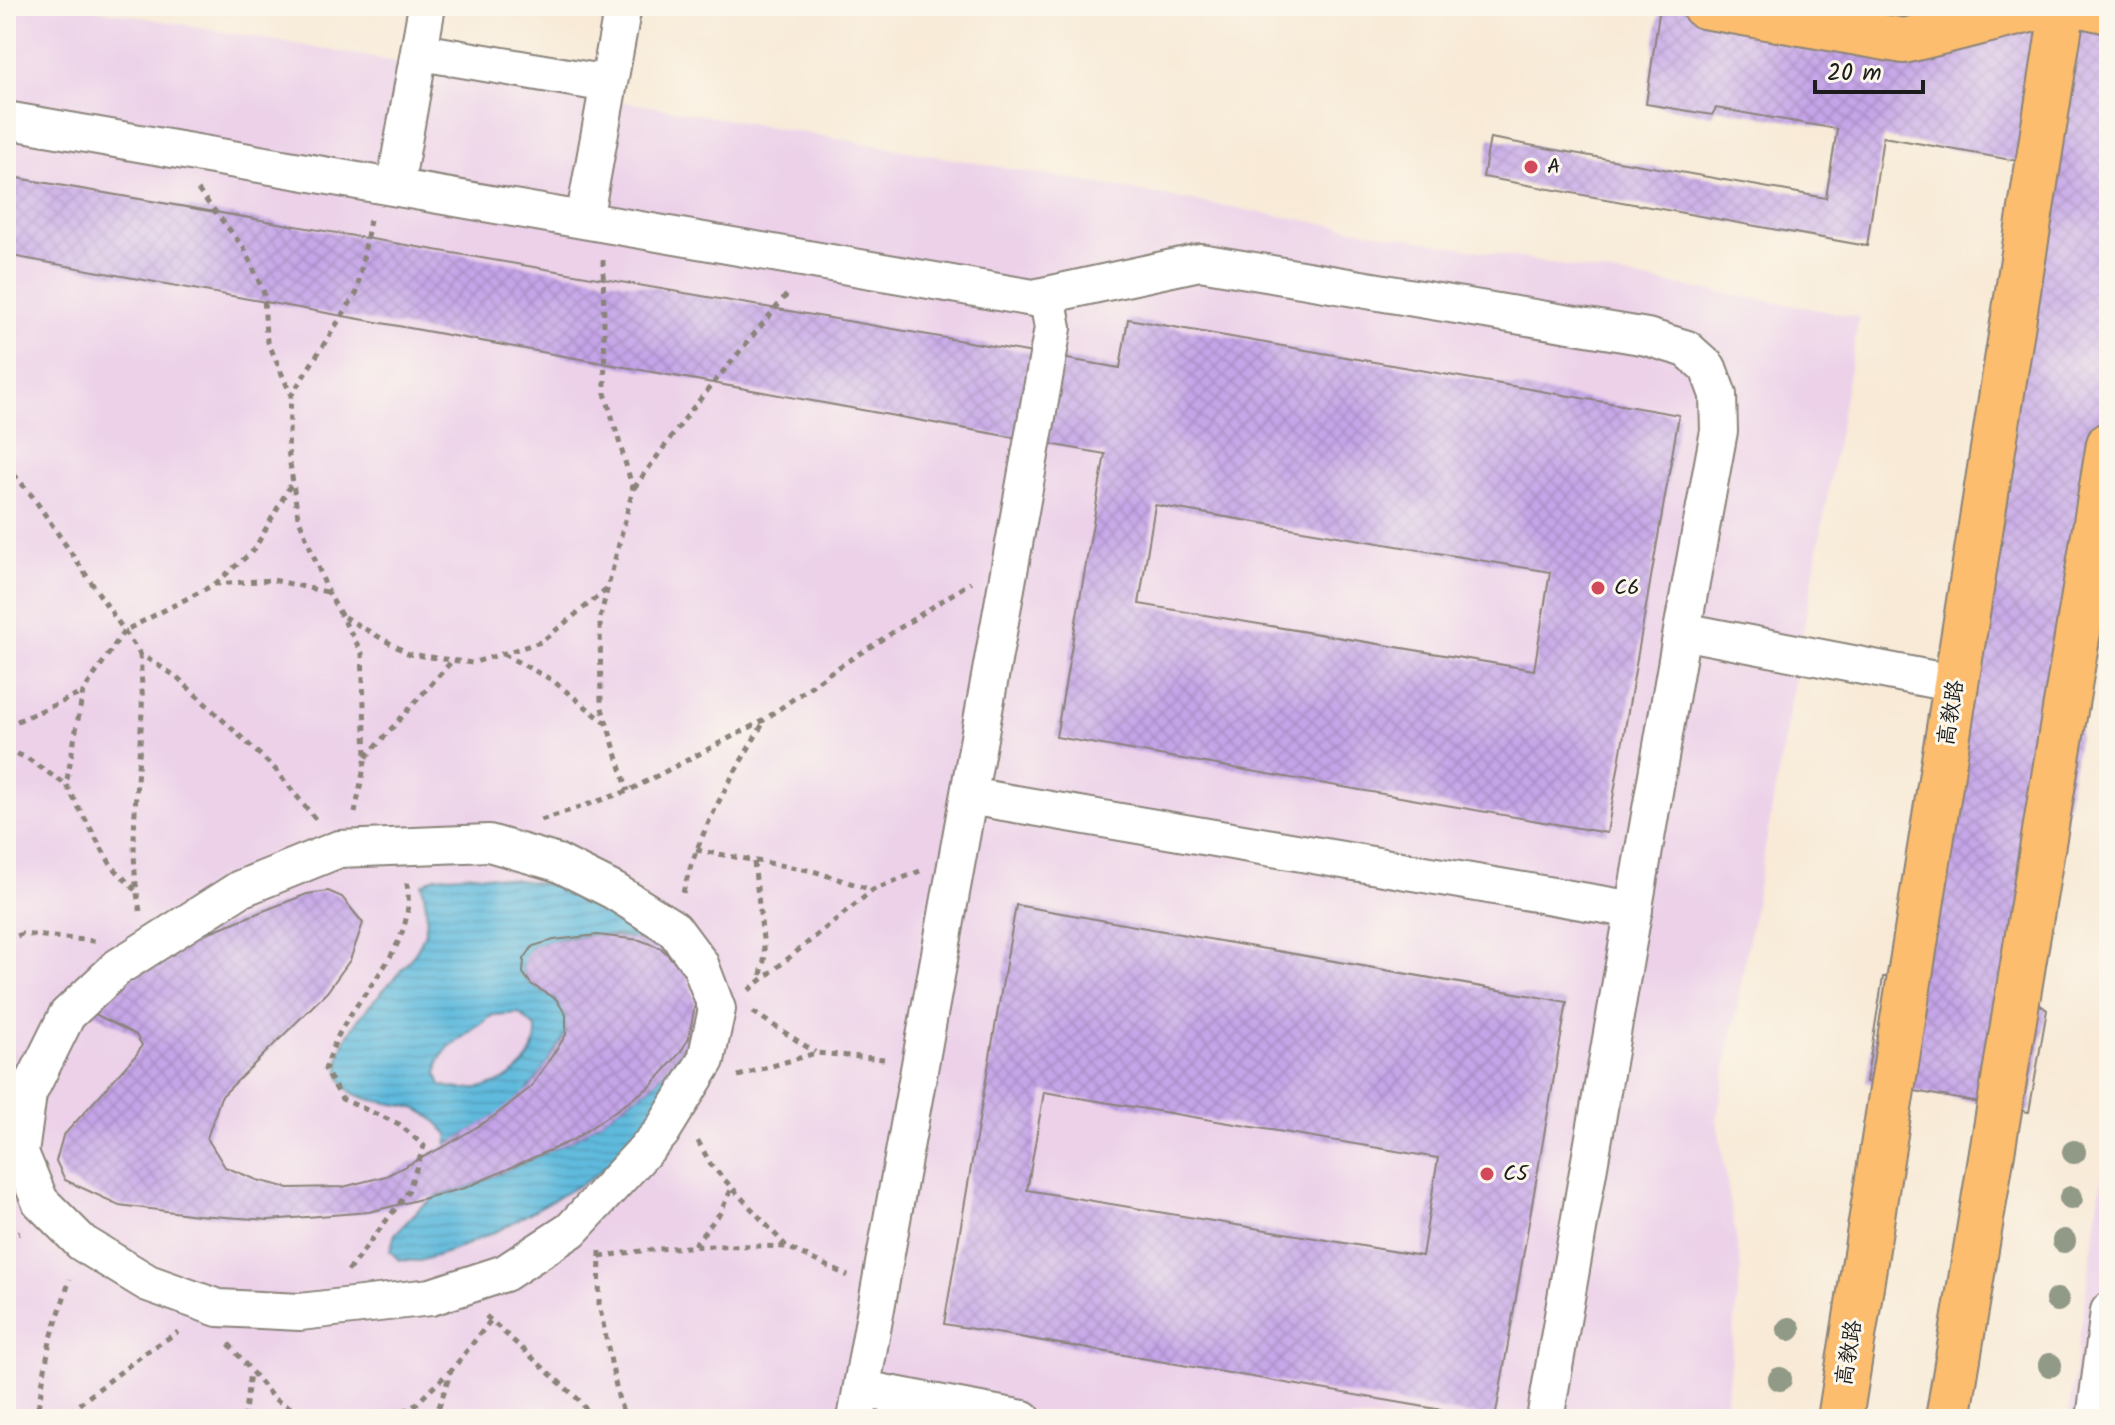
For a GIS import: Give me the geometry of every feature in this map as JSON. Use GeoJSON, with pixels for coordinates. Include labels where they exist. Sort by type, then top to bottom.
{"type":"FeatureCollection","features":[{"type":"Feature","properties":{"kind":"main road"},"geometry":{"type":"LineString","coordinates":[[1704,6],[1904,41],[2046,6]]}},
{"type":"Feature","properties":{"kind":"main road","name":"高教路"},"geometry":{"type":"LineString","coordinates":[[1840,1419],[2063,6]]}},
{"type":"Feature","properties":{"kind":"main road"},"geometry":{"type":"LineString","coordinates":[[2086,6],[2109,11]]}},
{"type":"Feature","properties":{"kind":"main road"},"geometry":{"type":"LineString","coordinates":[[1948,1419],[2109,444]]}},
{"type":"Feature","properties":{"kind":"street"},"geometry":{"type":"LineString","coordinates":[[386,185],[421,52],[427,6]]}},
{"type":"Feature","properties":{"kind":"street"},"geometry":{"type":"LineString","coordinates":[[593,221],[608,84],[623,6]]}},
{"type":"Feature","properties":{"kind":"street"},"geometry":{"type":"LineString","coordinates":[[421,52],[608,84]]}},
{"type":"Feature","properties":{"kind":"street"},"geometry":{"type":"LineString","coordinates":[[6,120],[1033,298],[1200,262],[1647,337],[1687,349],[1708,368],[1718,395],[1719,431],[1545,1419]]}},
{"type":"Feature","properties":{"kind":"street"},"geometry":{"type":"LineString","coordinates":[[1023,1419],[859,1404],[1053,328],[1047,295]]}},
{"type":"Feature","properties":{"kind":"street"},"geometry":{"type":"LineString","coordinates":[[1682,631],[1956,684]]}},
{"type":"Feature","properties":{"kind":"street"},"geometry":{"type":"LineString","coordinates":[[969,796],[1634,910]]}},
{"type":"Feature","properties":{"kind":"street"},"geometry":{"type":"LineString","coordinates":[[489,843],[558,863],[614,891],[674,929],[725,1004],[706,1060],[661,1133],[571,1230],[505,1273],[431,1297],[300,1312],[214,1311],[148,1283],[82,1243],[40,1201],[20,1153],[28,1094],[67,1015],[118,967],[240,889],[343,849],[489,843]]}},
{"type":"Feature","properties":{"kind":"street"},"geometry":{"type":"LineString","coordinates":[[2095,1419],[2109,1311]]}},
{"type":"Feature","properties":{"kind":"path"},"geometry":{"type":"LineString","coordinates":[[169,148],[244,248],[264,293],[266,337],[291,396],[288,450],[298,517],[328,592],[362,653],[366,757],[343,849]]}},
{"type":"Feature","properties":{"kind":"path"},"geometry":{"type":"LineString","coordinates":[[291,396],[357,292],[386,185]]}},
{"type":"Feature","properties":{"kind":"path"},"geometry":{"type":"LineString","coordinates":[[593,221],[605,393],[633,489]]}},
{"type":"Feature","properties":{"kind":"path"},"geometry":{"type":"LineString","coordinates":[[628,791],[601,705],[600,618],[633,489],[692,409],[819,260]]}},
{"type":"Feature","properties":{"kind":"path"},"geometry":{"type":"LineString","coordinates":[[6,465],[33,497],[140,654],[177,677],[276,770],[343,849]]}},
{"type":"Feature","properties":{"kind":"path"},"geometry":{"type":"LineString","coordinates":[[66,785],[83,692],[124,631],[215,584],[254,550],[293,481]]}},
{"type":"Feature","properties":{"kind":"path"},"geometry":{"type":"LineString","coordinates":[[489,843],[548,817],[628,791],[764,720],[828,674],[1013,555]]}},
{"type":"Feature","properties":{"kind":"path"},"geometry":{"type":"LineString","coordinates":[[215,584],[273,580],[328,592]]}},
{"type":"Feature","properties":{"kind":"path"},"geometry":{"type":"LineString","coordinates":[[341,615],[409,654],[472,663],[541,642],[607,589]]}},
{"type":"Feature","properties":{"kind":"path"},"geometry":{"type":"LineString","coordinates":[[6,940],[22,934],[147,948],[135,890],[136,793],[142,708],[140,654]]}},
{"type":"Feature","properties":{"kind":"path"},"geometry":{"type":"LineString","coordinates":[[502,654],[552,680],[607,724]]}},
{"type":"Feature","properties":{"kind":"path"},"geometry":{"type":"LineString","coordinates":[[366,757],[453,660]]}},
{"type":"Feature","properties":{"kind":"path"},"geometry":{"type":"LineString","coordinates":[[6,726],[83,692]]}},
{"type":"Feature","properties":{"kind":"path"},"geometry":{"type":"LineString","coordinates":[[674,929],[691,861],[731,777],[764,720]]}},
{"type":"Feature","properties":{"kind":"path"},"geometry":{"type":"LineString","coordinates":[[6,749],[27,758],[66,785],[111,865],[135,890]]}},
{"type":"Feature","properties":{"kind":"path"},"geometry":{"type":"LineString","coordinates":[[319,1310],[408,1192],[424,1146],[399,1124],[342,1099],[325,1069],[339,1034],[397,949],[410,897],[398,846]]}},
{"type":"Feature","properties":{"kind":"path"},"geometry":{"type":"LineString","coordinates":[[696,850],[813,871],[873,890]]}},
{"type":"Feature","properties":{"kind":"path"},"geometry":{"type":"LineString","coordinates":[[816,1053],[725,1004],[759,982],[873,890],[958,856]]}},
{"type":"Feature","properties":{"kind":"path"},"geometry":{"type":"LineString","coordinates":[[754,862],[765,956],[759,982]]}},
{"type":"Feature","properties":{"kind":"path"},"geometry":{"type":"LineString","coordinates":[[880,1292],[787,1247],[711,1165],[679,1104],[719,1081],[816,1053],[921,1063]]}},
{"type":"Feature","properties":{"kind":"path"},"geometry":{"type":"LineString","coordinates":[[693,1246],[720,1213],[732,1188]]}},
{"type":"Feature","properties":{"kind":"path"},"geometry":{"type":"LineString","coordinates":[[601,1198],[599,1304],[619,1401],[626,1419]]}},
{"type":"Feature","properties":{"kind":"path"},"geometry":{"type":"LineString","coordinates":[[36,1419],[50,1341],[82,1243]]}},
{"type":"Feature","properties":{"kind":"path"},"geometry":{"type":"LineString","coordinates":[[600,1257],[637,1250],[722,1244],[787,1247]]}},
{"type":"Feature","properties":{"kind":"path"},"geometry":{"type":"LineString","coordinates":[[456,1289],[579,1400],[593,1419]]}},
{"type":"Feature","properties":{"kind":"path"},"geometry":{"type":"LineString","coordinates":[[60,1419],[145,1353],[214,1311],[236,1356],[274,1399],[313,1419]]}},
{"type":"Feature","properties":{"kind":"path"},"geometry":{"type":"LineString","coordinates":[[380,1419],[413,1407],[451,1371],[491,1320]]}},
{"type":"Feature","properties":{"kind":"path"},"geometry":{"type":"LineString","coordinates":[[244,1419],[250,1371]]}},
{"type":"Feature","properties":{"kind":"path"},"geometry":{"type":"LineString","coordinates":[[435,1419],[451,1371]]}},
{"type":"Feature","properties":{"kind":"shaded area"},"geometry":{"type":"Polygon","coordinates":[[[6,6],[77,6],[1859,317],[1717,1119],[1741,1268],[1724,1419],[6,1419],[6,6]]]}},
{"type":"Feature","properties":{"kind":"shaded area"},"geometry":{"type":"Polygon","coordinates":[[[2109,1128],[2109,1419],[2068,1419],[2109,1128]]]}},
{"type":"Feature","properties":{"kind":"water"},"geometry":{"type":"Polygon","coordinates":[[[474,874],[547,884],[591,897],[663,944],[674,958],[658,948],[623,937],[587,936],[533,946],[525,961],[524,972],[527,980],[561,1005],[567,1021],[564,1036],[540,1074],[514,1103],[447,1145],[449,1136],[422,1111],[368,1099],[347,1089],[339,1066],[342,1047],[352,1029],[420,944],[427,922],[422,884],[435,877],[474,874]],[[519,1013],[493,1015],[449,1047],[439,1060],[437,1074],[441,1085],[473,1089],[505,1079],[528,1059],[536,1028],[519,1013]]]}},
{"type":"Feature","properties":{"kind":"water"},"geometry":{"type":"Polygon","coordinates":[[[689,1038],[689,1055],[641,1136],[592,1178],[501,1229],[454,1250],[420,1261],[399,1260],[390,1251],[395,1234],[422,1206],[439,1195],[466,1188],[573,1140],[651,1086],[689,1038]]]}},
{"type":"Feature","properties":{"kind":"building"},"geometry":{"type":"Polygon","coordinates":[[[1660,6],[1849,6],[1950,24],[1953,6],[2109,6],[2109,558],[2034,1000],[2047,1010],[2029,1112],[1866,1082],[1883,977],[1903,977],[2034,164],[1883,137],[1867,246],[1483,177],[1490,138],[1826,198],[1837,129],[1716,108],[1712,115],[1646,104],[1660,6]]]}},
{"type":"Feature","properties":{"kind":"building","name":"C6"},"geometry":{"type":"Polygon","coordinates":[[[6,176],[1120,368],[1128,319],[1679,415],[1607,833],[1056,737],[1105,454],[6,255],[6,176]],[[1155,505],[1139,604],[1534,670],[1550,572],[1155,505]]]}},
{"type":"Feature","properties":{"kind":"building"},"geometry":{"type":"Polygon","coordinates":[[[328,891],[342,897],[363,923],[350,960],[327,992],[221,1097],[207,1138],[225,1167],[289,1188],[343,1187],[386,1176],[493,1117],[531,1087],[566,1035],[566,1015],[556,999],[531,984],[523,973],[524,959],[533,946],[554,940],[597,935],[640,940],[661,948],[684,971],[691,987],[695,1004],[689,1038],[651,1086],[573,1140],[465,1188],[369,1212],[269,1220],[197,1215],[119,1205],[65,1180],[56,1161],[63,1136],[142,1045],[136,1035],[93,1013],[140,970],[189,940],[307,894],[328,891]]]}},
{"type":"Feature","properties":{"kind":"building","name":"C5"},"geometry":{"type":"Polygon","coordinates":[[[1016,905],[1567,1002],[1495,1419],[944,1324],[1016,905]],[[1044,1092],[1027,1190],[1422,1256],[1438,1158],[1044,1092]]]}},
{"type":"Feature","properties":{"kind":"place","name":"A"},"geometry":{"type":"Point","coordinates":[1531,167]}},
{"type":"Feature","properties":{"kind":"place","name":"C6"},"geometry":{"type":"Point","coordinates":[1598,588]}},
{"type":"Feature","properties":{"kind":"place","name":"C5"},"geometry":{"type":"Point","coordinates":[1487,1174]}}]}
